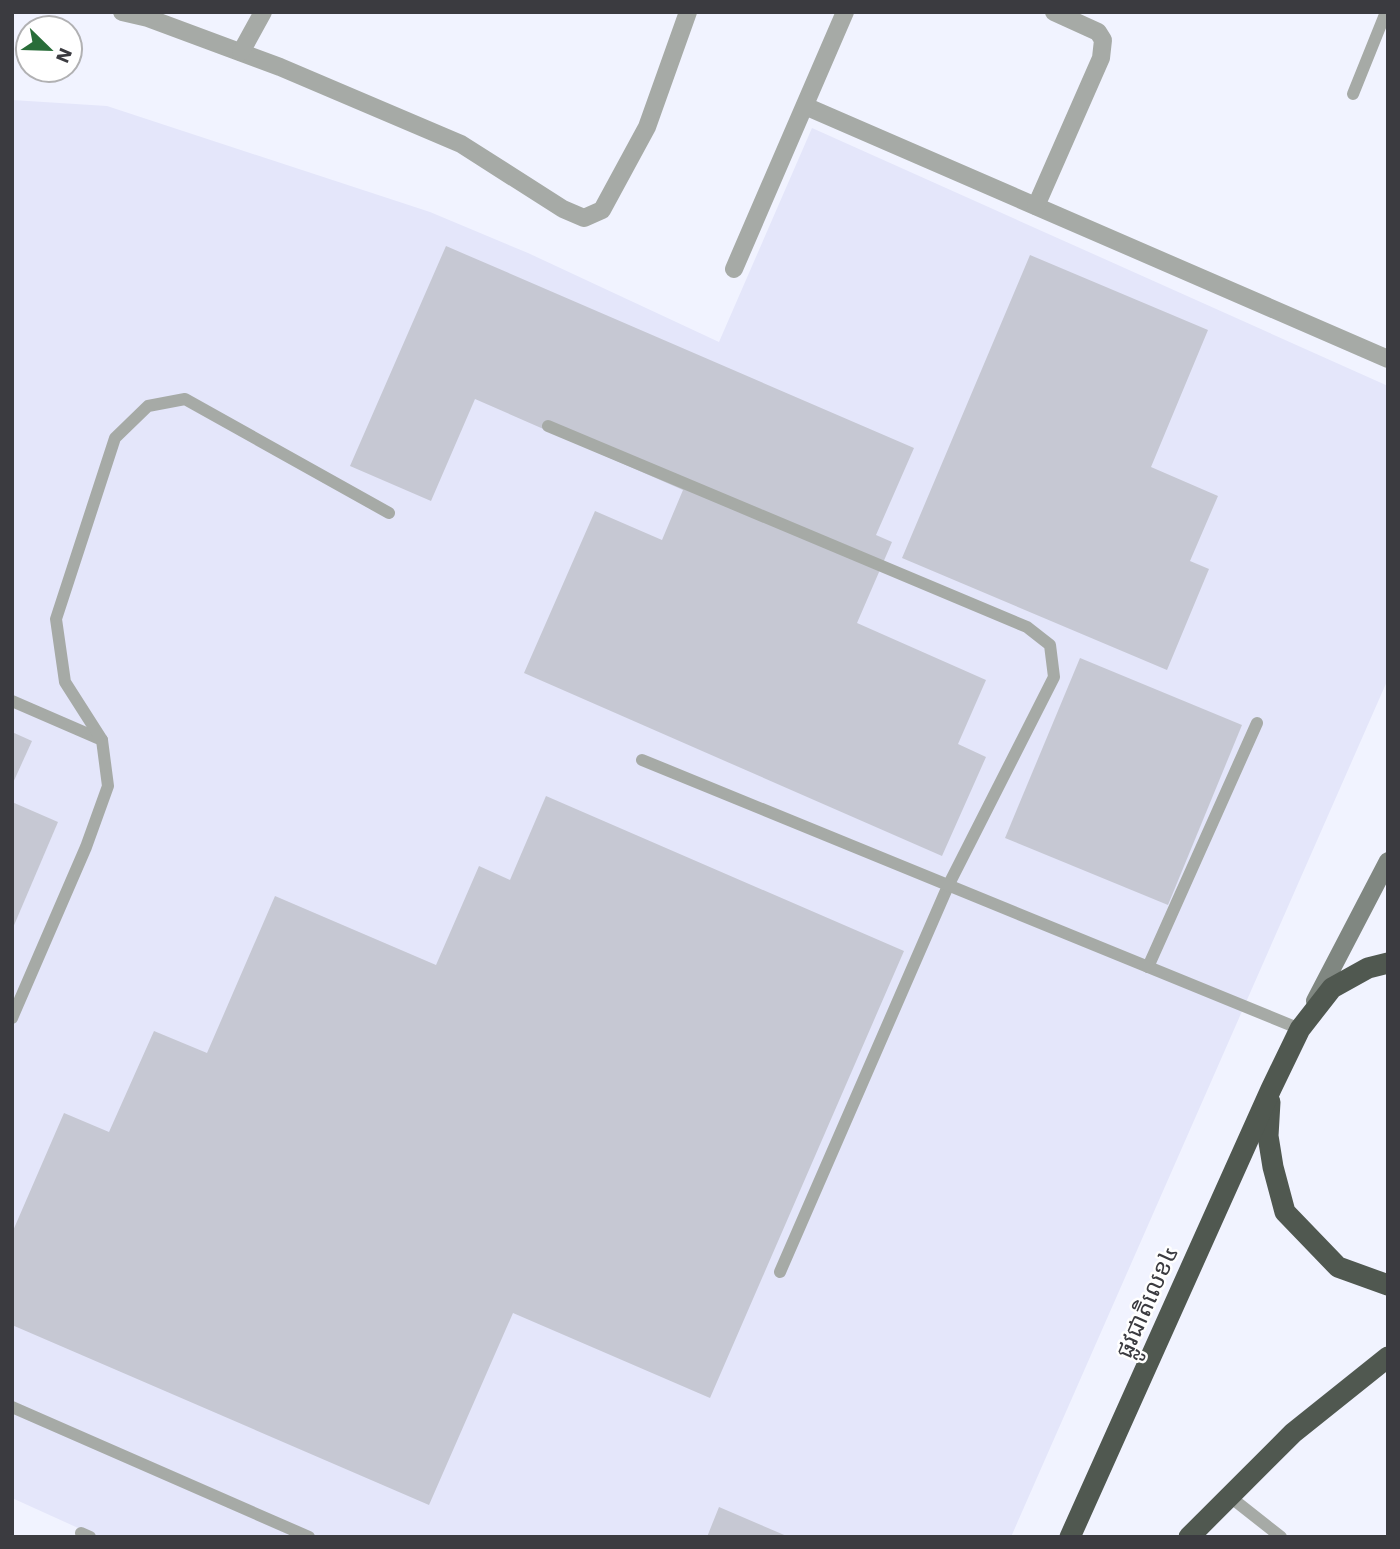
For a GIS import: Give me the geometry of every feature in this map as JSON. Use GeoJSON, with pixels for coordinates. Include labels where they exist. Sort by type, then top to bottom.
{"type":"FeatureCollection","features":[{"type":"Feature","properties":{"kind":"highway","name":"ផ្លូវជាតិលេខ៤"},"geometry":{"type":"LineString","coordinates":[[1070,1537],[1300,1029],[1332,988],[1368,968],[1388,963]]}},
{"type":"Feature","properties":{"kind":"highway"},"geometry":{"type":"LineString","coordinates":[[1271,1089],[1268,1136],[1285,1212],[1338,1267],[1388,1285]]}},
{"type":"Feature","properties":{"kind":"highway"},"geometry":{"type":"LineString","coordinates":[[1189,1537],[1293,1433],[1388,1357]]}},
{"type":"Feature","properties":{"kind":"main road"},"geometry":{"type":"LineString","coordinates":[[1300,1029],[1388,861]]}},
{"type":"Feature","properties":{"kind":"street"},"geometry":{"type":"LineString","coordinates":[[122,12],[148,18],[280,67],[461,144],[562,209],[584,218],[602,210],[647,127],[688,12]]}},
{"type":"Feature","properties":{"kind":"street"},"geometry":{"type":"LineString","coordinates":[[241,52],[263,12]]}},
{"type":"Feature","properties":{"kind":"street"},"geometry":{"type":"LineString","coordinates":[[734,269],[845,12]]}},
{"type":"Feature","properties":{"kind":"street"},"geometry":{"type":"LineString","coordinates":[[1036,206],[1101,58],[1103,40],[1098,32],[1054,12]]}},
{"type":"Feature","properties":{"kind":"street"},"geometry":{"type":"LineString","coordinates":[[805,106],[1388,359]]}},
{"type":"Feature","properties":{"kind":"lane"},"geometry":{"type":"LineString","coordinates":[[1353,94],[1386,12]]}},
{"type":"Feature","properties":{"kind":"lane"},"geometry":{"type":"LineString","coordinates":[[12,1018],[86,847],[108,786],[102,740],[65,682],[56,620],[115,438],[148,406],[186,399],[389,513]]}},
{"type":"Feature","properties":{"kind":"lane"},"geometry":{"type":"LineString","coordinates":[[548,426],[1027,627],[1050,645],[1054,677],[948,886],[780,1272]]}},
{"type":"Feature","properties":{"kind":"lane"},"geometry":{"type":"LineString","coordinates":[[12,701],[102,740]]}},
{"type":"Feature","properties":{"kind":"lane"},"geometry":{"type":"LineString","coordinates":[[1148,967],[1257,723]]}},
{"type":"Feature","properties":{"kind":"lane"},"geometry":{"type":"LineString","coordinates":[[642,760],[1300,1029]]}},
{"type":"Feature","properties":{"kind":"lane"},"geometry":{"type":"LineString","coordinates":[[12,1407],[309,1537]]}},
{"type":"Feature","properties":{"kind":"lane"},"geometry":{"type":"LineString","coordinates":[[1230,1496],[1281,1537]]}},
{"type":"Feature","properties":{"kind":"shaded area"},"geometry":{"type":"Polygon","coordinates":[[[12,100],[107,106],[430,212],[528,253],[719,342],[812,128],[1388,386],[1388,679],[1011,1537],[98,1537],[12,1498],[12,100]]]}},
{"type":"Feature","properties":{"kind":"building"},"geometry":{"type":"Polygon","coordinates":[[[446,246],[914,448],[876,535],[892,542],[857,623],[986,680],[958,744],[986,757],[942,856],[524,673],[595,511],[662,540],[683,490],[475,399],[431,501],[350,466],[446,246]]]}},
{"type":"Feature","properties":{"kind":"building"},"geometry":{"type":"Polygon","coordinates":[[[1030,255],[1208,330],[1151,467],[1218,496],[1190,561],[1209,569],[1167,670],[902,558],[1030,255]]]}},
{"type":"Feature","properties":{"kind":"building"},"geometry":{"type":"Polygon","coordinates":[[[1080,658],[1242,725],[1168,905],[1005,838],[1080,658]]]}},
{"type":"Feature","properties":{"kind":"building"},"geometry":{"type":"Polygon","coordinates":[[[12,732],[32,741],[12,785],[12,732]]]}},
{"type":"Feature","properties":{"kind":"building"},"geometry":{"type":"Polygon","coordinates":[[[546,796],[904,951],[710,1398],[513,1313],[429,1505],[12,1325],[12,1233],[64,1113],[109,1132],[154,1031],[207,1053],[275,896],[436,965],[479,866],[510,880],[546,796]]]}},
{"type":"Feature","properties":{"kind":"building"},"geometry":{"type":"Polygon","coordinates":[[[12,802],[58,822],[12,930],[12,802]]]}},
{"type":"Feature","properties":{"kind":"building"},"geometry":{"type":"Polygon","coordinates":[[[719,1507],[789,1537],[707,1537],[719,1507]]]}}]}
